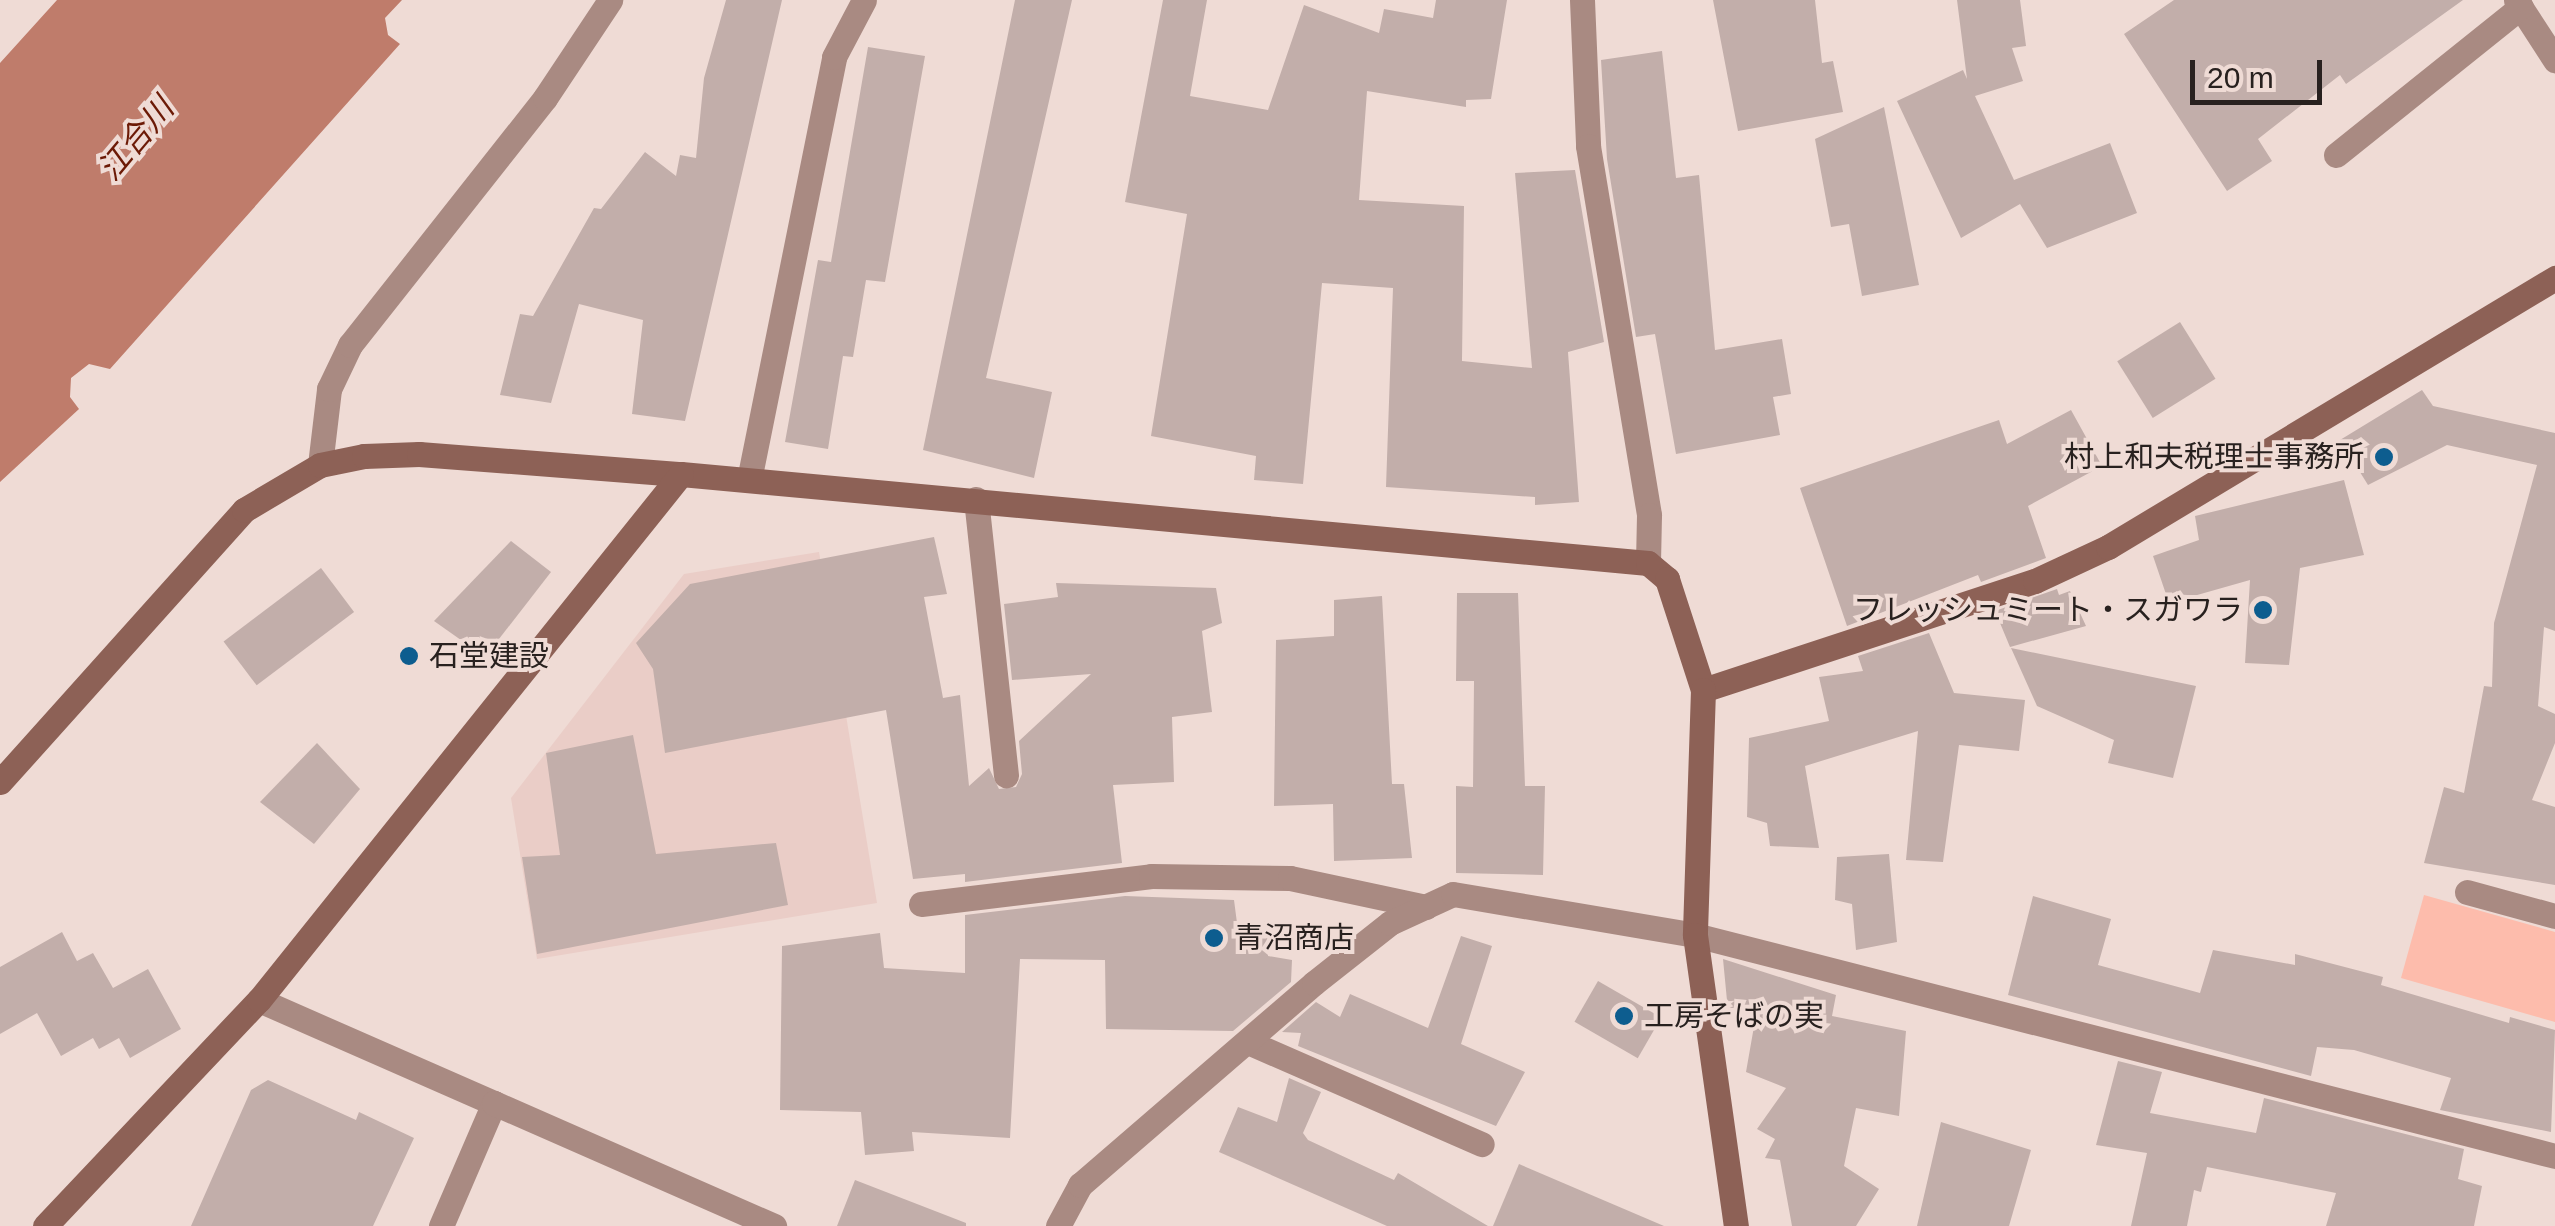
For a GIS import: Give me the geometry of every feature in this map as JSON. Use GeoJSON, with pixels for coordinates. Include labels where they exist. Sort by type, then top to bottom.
{"type":"FeatureCollection","features":[{"type":"Feature","properties":{"kind":"street"},"geometry":{"type":"LineString","coordinates":[[320,465],[329,389],[350,345],[546,98],[610,0]]}},
{"type":"Feature","properties":{"kind":"street"},"geometry":{"type":"LineString","coordinates":[[749,480],[834,58],[864,0]]}},
{"type":"Feature","properties":{"kind":"street"},"geometry":{"type":"LineString","coordinates":[[1582,0],[1588,146],[1650,516],[1648,563]]}},
{"type":"Feature","properties":{"kind":"street"},"geometry":{"type":"LineString","coordinates":[[2336,155],[2518,4],[2555,60]]}},
{"type":"Feature","properties":{"kind":"street"},"geometry":{"type":"LineString","coordinates":[[1703,690],[2034,581],[2108,547],[2555,278]]}},
{"type":"Feature","properties":{"kind":"street"},"geometry":{"type":"LineString","coordinates":[[0,782],[244,510],[320,465],[420,454],[976,500],[1648,563],[1666,580],[1703,690],[1695,935],[1736,1226]]}},
{"type":"Feature","properties":{"kind":"street"},"geometry":{"type":"LineString","coordinates":[[46,1226],[259,1000],[681,474]]}},
{"type":"Feature","properties":{"kind":"street"},"geometry":{"type":"LineString","coordinates":[[976,500],[1006,775]]}},
{"type":"Feature","properties":{"kind":"street"},"geometry":{"type":"LineString","coordinates":[[921,904],[1151,876],[1290,878],[1426,906]]}},
{"type":"Feature","properties":{"kind":"street"},"geometry":{"type":"LineString","coordinates":[[2467,892],[2555,916]]}},
{"type":"Feature","properties":{"kind":"street"},"geometry":{"type":"LineString","coordinates":[[1058,1226],[1080,1185],[1248,1042],[1390,923],[1453,894],[1695,935],[2555,1156]]}},
{"type":"Feature","properties":{"kind":"street"},"geometry":{"type":"LineString","coordinates":[[259,1000],[774,1226]]}},
{"type":"Feature","properties":{"kind":"street"},"geometry":{"type":"LineString","coordinates":[[1248,1042],[1482,1144]]}},
{"type":"Feature","properties":{"kind":"street"},"geometry":{"type":"LineString","coordinates":[[441,1226],[494,1103]]}},
{"type":"Feature","properties":{"kind":"shaded area"},"geometry":{"type":"Polygon","coordinates":[[[819,552],[877,903],[537,959],[511,798],[684,574],[819,552]]]}},
{"type":"Feature","properties":{"kind":"shaded area"},"geometry":{"type":"Polygon","coordinates":[[[2424,895],[2555,932],[2555,1022],[2401,978],[2424,895]]]}},
{"type":"Feature","properties":{"kind":"water","name":"江合川"},"geometry":{"type":"Polygon","coordinates":[[[57,0],[402,0],[385,18],[388,35],[400,44],[110,369],[89,364],[71,378],[70,397],[79,409],[0,482],[0,63],[57,0]]]}},
{"type":"Feature","properties":{"kind":"building"},"geometry":{"type":"Polygon","coordinates":[[[726,0],[782,0],[685,421],[632,414],[643,320],[579,304],[551,403],[500,395],[520,314],[533,316],[594,208],[601,209],[645,152],[676,176],[680,155],[696,158],[704,78],[726,0]]]}},
{"type":"Feature","properties":{"kind":"building"},"geometry":{"type":"Polygon","coordinates":[[[1015,0],[1072,0],[986,378],[1052,392],[1034,478],[923,450],[1015,0]]]}},
{"type":"Feature","properties":{"kind":"building"},"geometry":{"type":"Polygon","coordinates":[[[1163,0],[1207,0],[1190,96],[1268,110],[1304,5],[1379,33],[1384,9],[1433,18],[1436,0],[1507,0],[1491,99],[1466,100],[1466,107],[1367,91],[1359,200],[1464,206],[1462,361],[1532,368],[1515,173],[1575,170],[1604,342],[1568,352],[1579,502],[1535,505],[1535,497],[1386,487],[1393,288],[1322,283],[1303,484],[1254,480],[1256,456],[1151,436],[1187,214],[1125,202],[1163,0]]]}},
{"type":"Feature","properties":{"kind":"building"},"geometry":{"type":"Polygon","coordinates":[[[1713,0],[1815,0],[1822,63],[1833,61],[1843,112],[1738,131],[1713,0]]]}},
{"type":"Feature","properties":{"kind":"building"},"geometry":{"type":"Polygon","coordinates":[[[1957,0],[2020,0],[2026,46],[2012,48],[2023,81],[1975,96],[2014,180],[2110,143],[2137,213],[2047,248],[2020,204],[1961,238],[1897,101],[1963,70],[1967,79],[1957,0]]]}},
{"type":"Feature","properties":{"kind":"building"},"geometry":{"type":"Polygon","coordinates":[[[2174,0],[2463,0],[2346,84],[2340,75],[2258,139],[2272,161],[2227,191],[2124,34],[2174,0]]]}},
{"type":"Feature","properties":{"kind":"building"},"geometry":{"type":"Polygon","coordinates":[[[868,47],[925,56],[885,282],[866,280],[853,357],[843,356],[828,449],[785,442],[818,260],[831,262],[868,47]]]}},
{"type":"Feature","properties":{"kind":"building"},"geometry":{"type":"Polygon","coordinates":[[[1662,51],[1676,178],[1699,175],[1715,350],[1782,339],[1791,394],[1773,397],[1780,435],[1676,454],[1655,334],[1636,337],[1607,159],[1601,60],[1662,51]]]}},
{"type":"Feature","properties":{"kind":"building"},"geometry":{"type":"Polygon","coordinates":[[[1884,107],[1919,285],[1862,296],[1849,224],[1831,227],[1815,139],[1884,107]]]}},
{"type":"Feature","properties":{"kind":"building"},"geometry":{"type":"Polygon","coordinates":[[[2180,322],[2216,379],[2153,418],[2117,361],[2180,322]]]}},
{"type":"Feature","properties":{"kind":"building"},"geometry":{"type":"Polygon","coordinates":[[[2422,390],[2433,406],[2555,433],[2555,631],[2544,627],[2538,706],[2555,714],[2555,743],[2532,800],[2555,807],[2555,885],[2424,863],[2444,787],[2464,793],[2484,686],[2492,687],[2494,623],[2537,465],[2447,445],[2368,485],[2340,440],[2422,390]]]}},
{"type":"Feature","properties":{"kind":"building"},"geometry":{"type":"Polygon","coordinates":[[[2071,410],[2102,466],[2028,506],[2046,558],[1981,582],[1978,575],[1847,626],[1800,488],[1999,420],[2007,444],[2071,410]]]}},
{"type":"Feature","properties":{"kind":"building"},"geometry":{"type":"Polygon","coordinates":[[[2344,480],[2364,555],[2300,568],[2289,665],[2245,663],[2250,580],[2169,603],[2153,556],[2199,540],[2195,516],[2344,480]]]}},
{"type":"Feature","properties":{"kind":"building"},"geometry":{"type":"Polygon","coordinates":[[[934,537],[947,594],[924,597],[943,698],[960,695],[969,786],[989,768],[999,789],[1016,787],[1022,774],[1019,741],[1091,674],[1012,680],[1004,604],[1058,597],[1056,583],[1216,588],[1222,623],[1202,631],[1212,712],[1172,717],[1174,782],[1113,785],[1122,863],[965,882],[965,874],[913,879],[886,710],[665,753],[653,669],[636,643],[690,584],[934,537]]]}},
{"type":"Feature","properties":{"kind":"building"},"geometry":{"type":"Polygon","coordinates":[[[511,541],[551,572],[485,657],[434,621],[511,541]]]}},
{"type":"Feature","properties":{"kind":"building"},"geometry":{"type":"Polygon","coordinates":[[[321,568],[354,612],[257,685],[224,641],[321,568]]]}},
{"type":"Feature","properties":{"kind":"building"},"geometry":{"type":"Polygon","coordinates":[[[2057,589],[2059,595],[2070,591],[2086,626],[2010,647],[1995,611],[2057,589]]]}},
{"type":"Feature","properties":{"kind":"building"},"geometry":{"type":"Polygon","coordinates":[[[1457,593],[1518,593],[1525,786],[1545,786],[1543,875],[1456,873],[1456,786],[1473,787],[1474,681],[1456,681],[1457,593]]]}},
{"type":"Feature","properties":{"kind":"building"},"geometry":{"type":"Polygon","coordinates":[[[1382,596],[1392,784],[1404,784],[1412,858],[1334,861],[1333,804],[1274,806],[1276,640],[1334,636],[1334,600],[1382,596]]]}},
{"type":"Feature","properties":{"kind":"building"},"geometry":{"type":"Polygon","coordinates":[[[1929,633],[1954,693],[2025,700],[2019,751],[1959,745],[1943,862],[1906,860],[1918,731],[1805,766],[1819,848],[1770,846],[1767,823],[1747,817],[1749,738],[1829,721],[1819,677],[1863,671],[1858,656],[1929,633]]]}},
{"type":"Feature","properties":{"kind":"building"},"geometry":{"type":"Polygon","coordinates":[[[2011,648],[2196,686],[2173,778],[2108,763],[2114,740],[2037,706],[2011,648]]]}},
{"type":"Feature","properties":{"kind":"building"},"geometry":{"type":"Polygon","coordinates":[[[633,735],[656,854],[776,843],[788,905],[537,954],[522,857],[560,855],[546,753],[633,735]]]}},
{"type":"Feature","properties":{"kind":"building"},"geometry":{"type":"Polygon","coordinates":[[[317,743],[360,789],[314,844],[260,802],[317,743]]]}},
{"type":"Feature","properties":{"kind":"building"},"geometry":{"type":"Polygon","coordinates":[[[1889,854],[1897,942],[1856,950],[1852,904],[1835,900],[1837,857],[1889,854]]]}},
{"type":"Feature","properties":{"kind":"building"},"geometry":{"type":"Polygon","coordinates":[[[1125,896],[1234,900],[1237,923],[1270,921],[1268,956],[1292,960],[1291,982],[1233,1031],[1106,1029],[1105,960],[1020,959],[1010,1138],[912,1132],[914,1151],[865,1155],[861,1112],[780,1110],[782,946],[880,933],[884,968],[965,973],[965,915],[1125,896]]]}},
{"type":"Feature","properties":{"kind":"building"},"geometry":{"type":"Polygon","coordinates":[[[2033,896],[2111,919],[2098,965],[2200,993],[2213,950],[2295,965],[2295,954],[2383,977],[2381,985],[2509,1023],[2510,1017],[2555,1030],[2551,1132],[2440,1110],[2451,1078],[2354,1050],[2317,1047],[2311,1076],[2008,995],[2033,896]]]}},
{"type":"Feature","properties":{"kind":"building"},"geometry":{"type":"Polygon","coordinates":[[[62,932],[77,961],[93,953],[113,988],[148,969],[181,1029],[130,1058],[119,1038],[99,1049],[93,1038],[61,1056],[37,1013],[0,1034],[0,967],[62,932]]]}},
{"type":"Feature","properties":{"kind":"building"},"geometry":{"type":"Polygon","coordinates":[[[1461,936],[1492,946],[1461,1044],[1525,1072],[1496,1126],[1298,1046],[1301,1033],[1282,1032],[1316,1002],[1340,1017],[1350,994],[1428,1028],[1461,936]]]}},
{"type":"Feature","properties":{"kind":"building"},"geometry":{"type":"Polygon","coordinates":[[[1723,959],[1836,995],[1832,1016],[1906,1031],[1899,1116],[1856,1108],[1844,1166],[1879,1189],[1856,1226],[1792,1226],[1780,1160],[1765,1158],[1775,1139],[1757,1129],[1786,1088],[1746,1072],[1756,1015],[1728,1011],[1723,959]]]}},
{"type":"Feature","properties":{"kind":"building"},"geometry":{"type":"Polygon","coordinates":[[[1598,981],[1661,1018],[1638,1058],[1574,1022],[1598,981]]]}},
{"type":"Feature","properties":{"kind":"building"},"geometry":{"type":"Polygon","coordinates":[[[2118,1061],[2162,1072],[2150,1113],[2256,1133],[2264,1098],[2464,1149],[2458,1179],[2482,1186],[2474,1226],[2326,1226],[2336,1193],[2207,1167],[2201,1192],[2194,1190],[2187,1226],[2131,1226],[2147,1153],[2096,1145],[2118,1061]]]}},
{"type":"Feature","properties":{"kind":"building"},"geometry":{"type":"Polygon","coordinates":[[[1289,1078],[1321,1092],[1303,1133],[1308,1140],[1394,1180],[1398,1173],[1488,1226],[1387,1226],[1219,1152],[1238,1107],[1277,1122],[1289,1078]]]}},
{"type":"Feature","properties":{"kind":"building"},"geometry":{"type":"Polygon","coordinates":[[[268,1080],[356,1120],[359,1112],[414,1138],[373,1226],[191,1226],[251,1090],[268,1080]]]}},
{"type":"Feature","properties":{"kind":"building"},"geometry":{"type":"Polygon","coordinates":[[[1941,1122],[2031,1150],[2009,1226],[1917,1226],[1941,1122]]]}},
{"type":"Feature","properties":{"kind":"building"},"geometry":{"type":"Polygon","coordinates":[[[1519,1164],[1664,1226],[1493,1226],[1519,1164]]]}},
{"type":"Feature","properties":{"kind":"building"},"geometry":{"type":"Polygon","coordinates":[[[855,1180],[966,1223],[966,1226],[837,1226],[855,1180]]]}},
{"type":"Feature","properties":{"kind":"place","name":"村上和夫税理士事務所"},"geometry":{"type":"Point","coordinates":[2384,457]}},
{"type":"Feature","properties":{"kind":"place","name":"フレッシュミート・スガワラ"},"geometry":{"type":"Point","coordinates":[2263,610]}},
{"type":"Feature","properties":{"kind":"place","name":"石堂建設"},"geometry":{"type":"Point","coordinates":[409,656]}},
{"type":"Feature","properties":{"kind":"place","name":"青沼商店"},"geometry":{"type":"Point","coordinates":[1214,938]}},
{"type":"Feature","properties":{"kind":"place","name":"工房そばの実"},"geometry":{"type":"Point","coordinates":[1624,1016]}}]}
